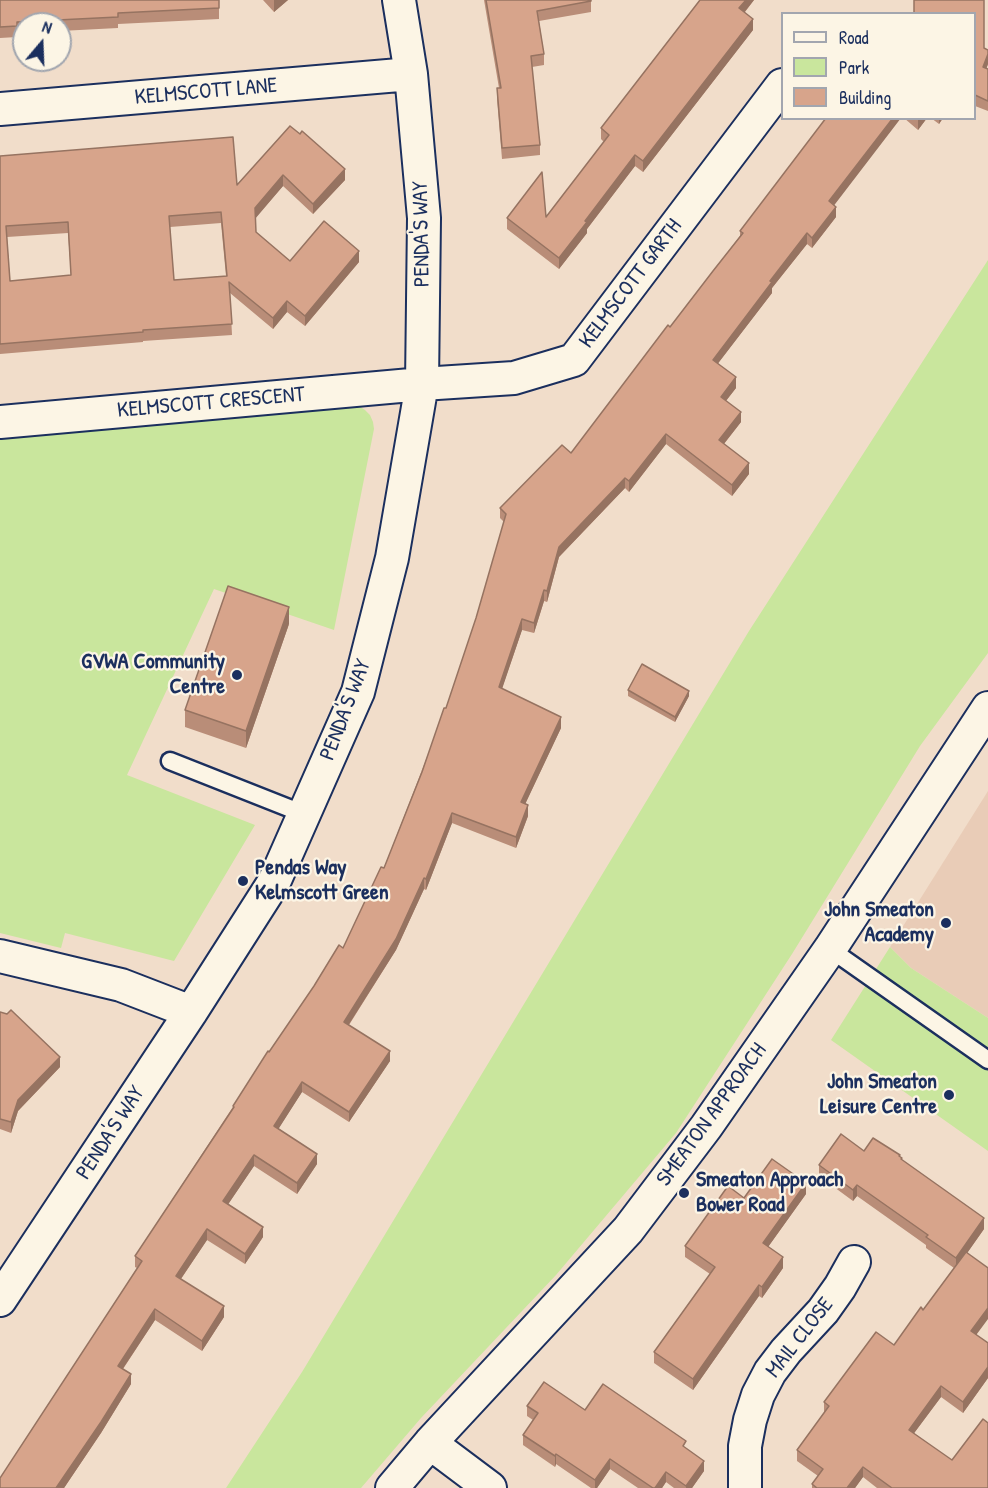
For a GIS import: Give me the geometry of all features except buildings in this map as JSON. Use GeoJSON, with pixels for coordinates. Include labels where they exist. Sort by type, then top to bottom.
{"type":"FeatureCollection","features":[{"type":"Feature","properties":{"kind":"street","name":"PENDA'S WAY"},"geometry":{"type":"LineString","coordinates":[[0,1300],[191,1012],[274,882],[358,692],[392,558],[422,384],[424,218],[411,74],[399,0]]}},
{"type":"Feature","properties":{"kind":"street","name":"KELMSCOTT LANE"},"geometry":{"type":"LineString","coordinates":[[0,109],[411,74]]}},
{"type":"Feature","properties":{"kind":"street","name":"KELMSCOTT GARTH"},"geometry":{"type":"LineString","coordinates":[[422,384],[514,378],[574,360],[781,88]]}},
{"type":"Feature","properties":{"kind":"street","name":"KELMSCOTT CRESCENT"},"geometry":{"type":"LineString","coordinates":[[0,422],[422,384]]}},
{"type":"Feature","properties":{"kind":"street","name":"SMEATON APPROACH"},"geometry":{"type":"LineString","coordinates":[[392,1488],[430,1443],[628,1230],[706,1127],[830,949],[988,708]]}},
{"type":"Feature","properties":{"kind":"street"},"geometry":{"type":"LineString","coordinates":[[0,956],[121,985],[191,1012]]}},
{"type":"Feature","properties":{"kind":"street","name":"MAIL CLOSE"},"geometry":{"type":"LineString","coordinates":[[744,1488],[745,1446],[758,1395],[770,1372],[786,1351],[824,1311],[854,1262]]}},
{"type":"Feature","properties":{"kind":"street"},"geometry":{"type":"LineString","coordinates":[[430,1443],[490,1488]]}},
{"type":"Feature","properties":{"kind":"lane"},"geometry":{"type":"LineString","coordinates":[[170,761],[304,814]]}},
{"type":"Feature","properties":{"kind":"lane"},"geometry":{"type":"LineString","coordinates":[[830,949],[988,1060]]}},
{"type":"Feature","properties":{"kind":"shaded area","name":"John Smeaton Academy"},"geometry":{"type":"Polygon","coordinates":[[[988,791],[988,1018],[911,968],[890,947],[988,791]]]}},
{"type":"Feature","properties":{"kind":"green space"},"geometry":{"type":"Polygon","coordinates":[[[988,260],[988,653],[920,746],[792,954],[676,1133],[556,1275],[421,1418],[361,1488],[226,1488],[302,1372],[749,631],[988,260]]]}},
{"type":"Feature","properties":{"kind":"green space"},"geometry":{"type":"Polygon","coordinates":[[[359,406],[370,415],[374,429],[334,630],[214,589],[127,775],[255,825],[174,961],[65,933],[61,948],[0,933],[0,437],[359,406]]]}},
{"type":"Feature","properties":{"kind":"green space","name":"John Smeaton Leisure Centre"},"geometry":{"type":"Polygon","coordinates":[[[890,947],[911,968],[988,1018],[988,1151],[831,1040],[890,947]]]}},
{"type":"Feature","properties":{"kind":"place","name":"GVWA Community Centre"},"geometry":{"type":"Point","coordinates":[237,675]}},
{"type":"Feature","properties":{"kind":"place","name":"Pendas Way Kelmscott Green"},"geometry":{"type":"Point","coordinates":[243,881]}},
{"type":"Feature","properties":{"kind":"place","name":"John Smeaton Academy"},"geometry":{"type":"Point","coordinates":[946,923]}},
{"type":"Feature","properties":{"kind":"place","name":"John Smeaton Leisure Centre"},"geometry":{"type":"Point","coordinates":[949,1095]}},
{"type":"Feature","properties":{"kind":"place","name":"Smeaton Approach Bower Road"},"geometry":{"type":"Point","coordinates":[684,1193]}}]}
